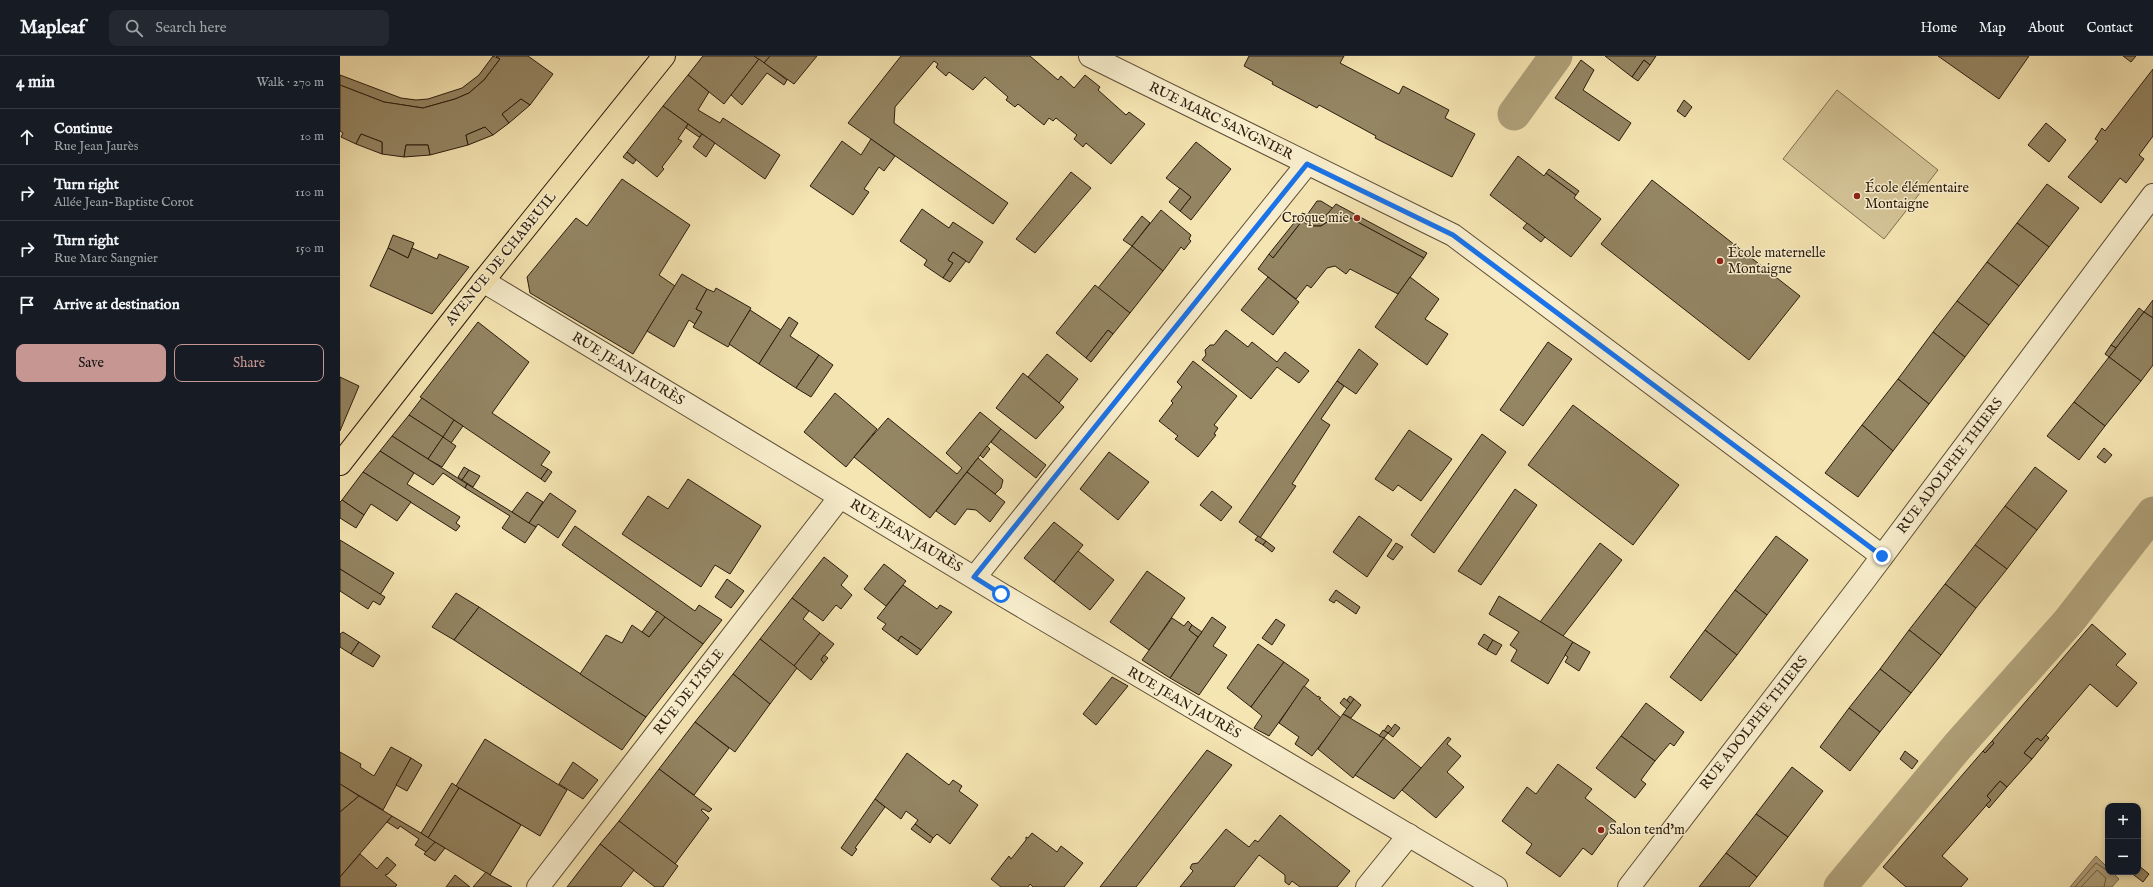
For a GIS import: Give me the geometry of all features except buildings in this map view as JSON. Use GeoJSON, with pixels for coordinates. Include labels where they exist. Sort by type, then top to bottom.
{"type":"FeatureCollection","features":[{"type":"Feature","properties":{"kind":"main road","name":"AVENUE DE CHABEUIL"},"geometry":{"type":"LineString","coordinates":[[342,459],[664,56]]}},
{"type":"Feature","properties":{"kind":"street","name":"RUE MARC SANGNIER"},"geometry":{"type":"LineString","coordinates":[[1090,56],[1453,235],[1882,556]]}},
{"type":"Feature","properties":{"kind":"street"},"geometry":{"type":"LineString","coordinates":[[974,577],[1307,164]]}},
{"type":"Feature","properties":{"kind":"street","name":"RUE ADOLPHE THIERS"},"geometry":{"type":"LineString","coordinates":[[1629,887],[1882,556],[2153,195]]}},
{"type":"Feature","properties":{"kind":"street","name":"RUE JEAN JAURÈS"},"geometry":{"type":"LineString","coordinates":[[483,281],[1123,667],[1496,887]]}},
{"type":"Feature","properties":{"kind":"street","name":"RUE DE L'ISLE"},"geometry":{"type":"LineString","coordinates":[[538,887],[840,497]]}},
{"type":"Feature","properties":{"kind":"street"},"geometry":{"type":"LineString","coordinates":[[1367,887],[1409,835]]}},
{"type":"Feature","properties":{"kind":"shaded area"},"geometry":{"type":"Polygon","coordinates":[[[1837,90],[1938,170],[1884,239],[1783,159],[1837,90]]]}},
{"type":"Feature","properties":{"kind":"water"},"geometry":{"type":"Polygon","coordinates":[[[2096,856],[2105,865],[2105,875],[2115,875],[2119,879],[2112,887],[2070,887],[2096,856]]]}},
{"type":"Feature","properties":{"kind":"waterway"},"geometry":{"type":"LineString","coordinates":[[1514,114],[1556,56]]}},
{"type":"Feature","properties":{"kind":"waterway"},"geometry":{"type":"LineString","coordinates":[[1840,887],[1957,747],[2069,621],[2153,513]]}},
{"type":"Feature","properties":{"kind":"place","name":"École élémentaire Montaigne"},"geometry":{"type":"Point","coordinates":[1857,196]}},
{"type":"Feature","properties":{"kind":"place","name":"Croque mie"},"geometry":{"type":"Point","coordinates":[1357,218]}},
{"type":"Feature","properties":{"kind":"place","name":"École maternelle Montaigne"},"geometry":{"type":"Point","coordinates":[1720,261]}},
{"type":"Feature","properties":{"kind":"place","name":"Salon tend'm"},"geometry":{"type":"Point","coordinates":[1601,830]}},
{"type":"Feature","properties":{"kind":"route"},"geometry":{"type":"LineString","coordinates":[[1001,594],[974,577],[1307,164],[1453,235],[1882,556]]}}]}
